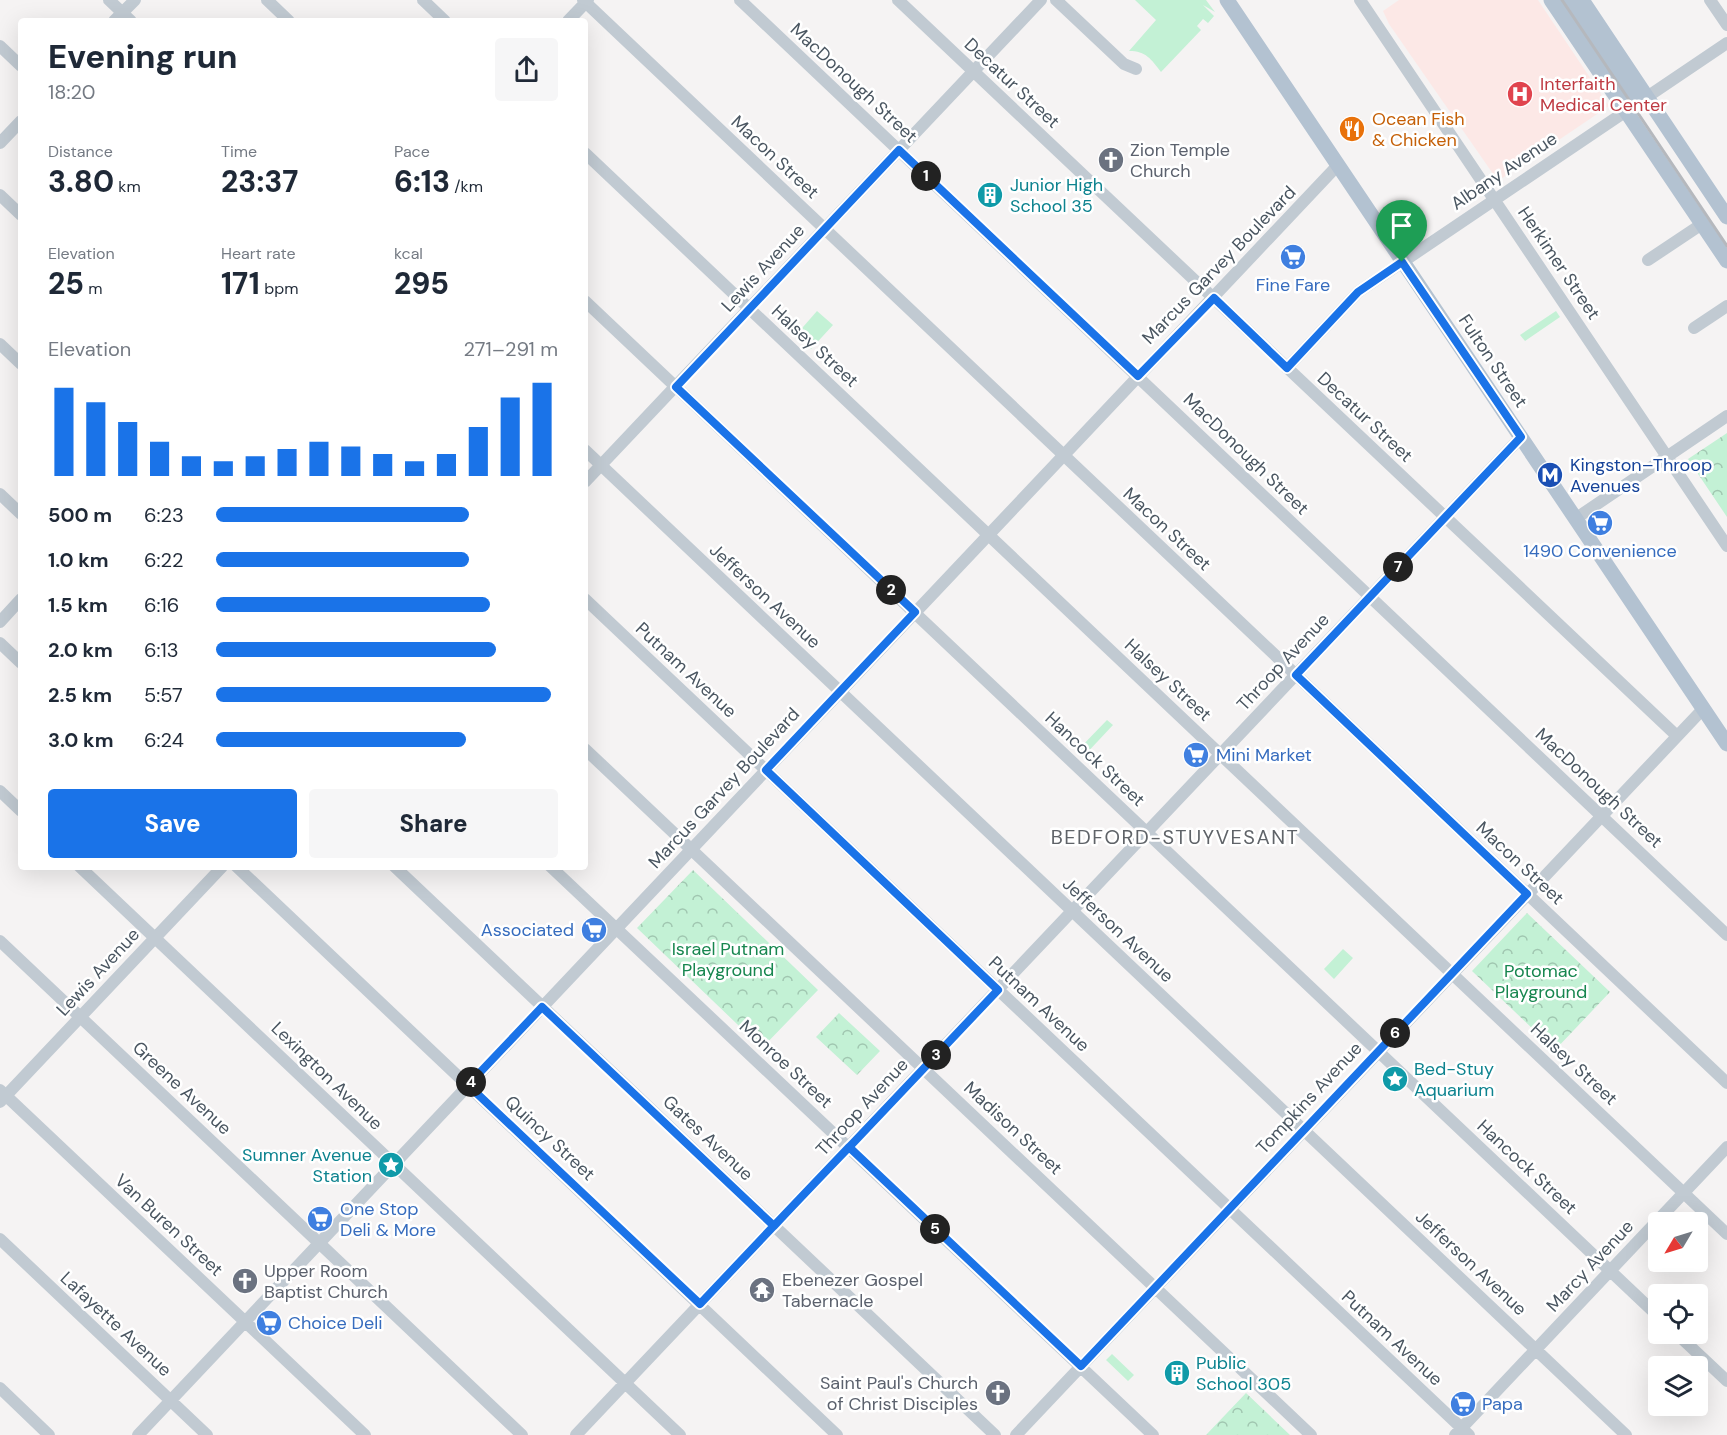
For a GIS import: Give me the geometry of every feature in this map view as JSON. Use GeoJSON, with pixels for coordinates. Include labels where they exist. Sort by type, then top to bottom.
{"type":"FeatureCollection","features":[{"type":"Feature","properties":{"kind":"main road","name":"Fulton Street"},"geometry":{"type":"LineString","coordinates":[[1227,0],[1727,744]]}},
{"type":"Feature","properties":{"kind":"main road"},"geometry":{"type":"LineString","coordinates":[[1551,0],[1727,217]]}},
{"type":"Feature","properties":{"kind":"main road"},"geometry":{"type":"LineString","coordinates":[[1566,0],[1636,103]]}},
{"type":"Feature","properties":{"kind":"main road"},"geometry":{"type":"LineString","coordinates":[[1581,0],[1702,224],[1727,261]]}},
{"type":"Feature","properties":{"kind":"street"},"geometry":{"type":"LineString","coordinates":[[109,0],[123,18],[135,0]]}},
{"type":"Feature","properties":{"kind":"street"},"geometry":{"type":"LineString","coordinates":[[267,0],[286,18]]}},
{"type":"Feature","properties":{"kind":"street"},"geometry":{"type":"LineString","coordinates":[[423,0],[443,18]]}},
{"type":"Feature","properties":{"kind":"street","name":"MacDonough Street"},"geometry":{"type":"LineString","coordinates":[[740,0],[1727,935]]}},
{"type":"Feature","properties":{"kind":"street","name":"Decatur Street"},"geometry":{"type":"LineString","coordinates":[[898,0],[1677,736]]}},
{"type":"Feature","properties":{"kind":"street","name":"Lewis Avenue"},"geometry":{"type":"LineString","coordinates":[[588,479],[1041,0]]}},
{"type":"Feature","properties":{"kind":"street"},"geometry":{"type":"LineString","coordinates":[[1056,0],[1124,64],[1136,69]]}},
{"type":"Feature","properties":{"kind":"street","name":"Herkimer Street"},"geometry":{"type":"LineString","coordinates":[[1360,0],[1727,546]]}},
{"type":"Feature","properties":{"kind":"street"},"geometry":{"type":"LineString","coordinates":[[1710,0],[1727,25]]}},
{"type":"Feature","properties":{"kind":"street"},"geometry":{"type":"LineString","coordinates":[[571,18],[585,1]]}},
{"type":"Feature","properties":{"kind":"street","name":"Macon Street"},"geometry":{"type":"LineString","coordinates":[[585,1],[1727,1083]]}},
{"type":"Feature","properties":{"kind":"street","name":"Albany Avenue"},"geometry":{"type":"LineString","coordinates":[[1287,368],[1358,292],[1727,44]]}},
{"type":"Feature","properties":{"kind":"street"},"geometry":{"type":"LineString","coordinates":[[0,46],[18,63]]}},
{"type":"Feature","properties":{"kind":"street"},"geometry":{"type":"LineString","coordinates":[[0,143],[18,124]]}},
{"type":"Feature","properties":{"kind":"street","name":"Halsey Street"},"geometry":{"type":"LineString","coordinates":[[588,156],[1727,1234]]}},
{"type":"Feature","properties":{"kind":"street","name":"Marcus Garvey Boulevard"},"geometry":{"type":"LineString","coordinates":[[138,1435],[1338,165]]}},
{"type":"Feature","properties":{"kind":"street"},"geometry":{"type":"LineString","coordinates":[[0,195],[18,212]]}},
{"type":"Feature","properties":{"kind":"street"},"geometry":{"type":"LineString","coordinates":[[1648,260],[1702,224]]}},
{"type":"Feature","properties":{"kind":"street","name":"Hancock Street"},"geometry":{"type":"LineString","coordinates":[[588,304],[1648,1307]]}},
{"type":"Feature","properties":{"kind":"street"},"geometry":{"type":"LineString","coordinates":[[1694,328],[1727,306]]}},
{"type":"Feature","properties":{"kind":"street"},"geometry":{"type":"LineString","coordinates":[[0,344],[18,361]]}},
{"type":"Feature","properties":{"kind":"street"},"geometry":{"type":"LineString","coordinates":[[1575,519],[1727,416]]}},
{"type":"Feature","properties":{"kind":"street","name":"Throop Avenue"},"geometry":{"type":"LineString","coordinates":[[576,1435],[1521,437]]}},
{"type":"Feature","properties":{"kind":"street","name":"Jefferson Avenue"},"geometry":{"type":"LineString","coordinates":[[588,453],[1626,1435]]}},
{"type":"Feature","properties":{"kind":"street"},"geometry":{"type":"LineString","coordinates":[[0,494],[18,511]]}},
{"type":"Feature","properties":{"kind":"street"},"geometry":{"type":"LineString","coordinates":[[0,622],[18,602]]}},
{"type":"Feature","properties":{"kind":"street","name":"Putnam Avenue"},"geometry":{"type":"LineString","coordinates":[[588,602],[1230,1209],[1462,1433]]}},
{"type":"Feature","properties":{"kind":"street"},"geometry":{"type":"LineString","coordinates":[[0,643],[18,660]]}},
{"type":"Feature","properties":{"kind":"street","name":"Tompkins Avenue"},"geometry":{"type":"LineString","coordinates":[[1016,1435],[1703,708]]}},
{"type":"Feature","properties":{"kind":"street","name":"Madison Street"},"geometry":{"type":"LineString","coordinates":[[588,752],[1311,1435]]}},
{"type":"Feature","properties":{"kind":"street"},"geometry":{"type":"LineString","coordinates":[[0,791],[18,808]]}},
{"type":"Feature","properties":{"kind":"street","name":"Lexington Avenue"},"geometry":{"type":"LineString","coordinates":[[83,870],[680,1435]]}},
{"type":"Feature","properties":{"kind":"street","name":"Lewis Avenue"},"geometry":{"type":"LineString","coordinates":[[2,1096],[219,870]]}},
{"type":"Feature","properties":{"kind":"street","name":"Quincy Street"},"geometry":{"type":"LineString","coordinates":[[240,870],[837,1435]]}},
{"type":"Feature","properties":{"kind":"street","name":"Gates Avenue"},"geometry":{"type":"LineString","coordinates":[[398,870],[995,1435]]}},
{"type":"Feature","properties":{"kind":"street","name":"Monroe Street"},"geometry":{"type":"LineString","coordinates":[[554,870],[1153,1435]]}},
{"type":"Feature","properties":{"kind":"street","name":"Greene Avenue"},"geometry":{"type":"LineString","coordinates":[[0,941],[522,1435]]}},
{"type":"Feature","properties":{"kind":"street","name":"Van Buren Street"},"geometry":{"type":"LineString","coordinates":[[2,1096],[365,1435]]}},
{"type":"Feature","properties":{"kind":"street","name":"Marcy Avenue"},"geometry":{"type":"LineString","coordinates":[[1462,1433],[1536,1349],[1727,1147]]}},
{"type":"Feature","properties":{"kind":"street","name":"Lafayette Avenue"},"geometry":{"type":"LineString","coordinates":[[0,1239],[207,1435]]}},
{"type":"Feature","properties":{"kind":"street"},"geometry":{"type":"LineString","coordinates":[[1688,1344],[1727,1381]]}},
{"type":"Feature","properties":{"kind":"street"},"geometry":{"type":"LineString","coordinates":[[0,1388],[49,1435]]}},
{"type":"Feature","properties":{"kind":"shaded area","name":"Interfaith Medical Center"},"geometry":{"type":"Polygon","coordinates":[[[1399,0],[1538,0],[1609,106],[1498,181],[1389,24],[1383,11],[1399,0]]]}},
{"type":"Feature","properties":{"kind":"green space"},"geometry":{"type":"Polygon","coordinates":[[[1135,0],[1206,0],[1215,12],[1203,5],[1214,16],[1208,23],[1203,19],[1197,26],[1201,30],[1161,72],[1144,54],[1129,51],[1156,20],[1135,0]]]}},
{"type":"Feature","properties":{"kind":"green space"},"geometry":{"type":"Polygon","coordinates":[[[817,311],[833,325],[811,349],[796,335],[817,311]]]}},
{"type":"Feature","properties":{"kind":"green space"},"geometry":{"type":"Polygon","coordinates":[[[1556,311],[1560,317],[1525,341],[1520,335],[1556,311]]]}},
{"type":"Feature","properties":{"kind":"green space"},"geometry":{"type":"Polygon","coordinates":[[[1727,433],[1727,517],[1688,459],[1727,433]]]}},
{"type":"Feature","properties":{"kind":"green space"},"geometry":{"type":"Polygon","coordinates":[[[1107,720],[1113,725],[1083,757],[1077,751],[1107,720]]]}},
{"type":"Feature","properties":{"kind":"green space","name":"Israel Putnam Playground"},"geometry":{"type":"Polygon","coordinates":[[[693,870],[818,990],[762,1048],[637,928],[693,870]]]}},
{"type":"Feature","properties":{"kind":"green space","name":"Potomac Playground"},"geometry":{"type":"Polygon","coordinates":[[[1527,913],[1610,992],[1555,1050],[1472,971],[1527,913]]]}},
{"type":"Feature","properties":{"kind":"green space"},"geometry":{"type":"Polygon","coordinates":[[[1343,949],[1353,958],[1334,979],[1324,969],[1343,949]]]}},
{"type":"Feature","properties":{"kind":"green space"},"geometry":{"type":"Polygon","coordinates":[[[839,1013],[880,1051],[857,1075],[816,1037],[839,1013]]]}},
{"type":"Feature","properties":{"kind":"green space"},"geometry":{"type":"Polygon","coordinates":[[[1112,1354],[1134,1375],[1128,1381],[1106,1360],[1112,1354]]]}},
{"type":"Feature","properties":{"kind":"green space"},"geometry":{"type":"Polygon","coordinates":[[[1246,1393],[1290,1435],[1206,1435],[1246,1393]]]}},
{"type":"Feature","properties":{"kind":"railway"},"geometry":{"type":"LineString","coordinates":[[1562,0],[1727,246]]}},
{"type":"Feature","properties":{"kind":"place","name":"Interfaith Medical Center"},"geometry":{"type":"Point","coordinates":[1520,94]}},
{"type":"Feature","properties":{"kind":"place","name":"Ocean Fish & Chicken"},"geometry":{"type":"Point","coordinates":[1352,129]}},
{"type":"Feature","properties":{"kind":"place","name":"Zion Temple Church"},"geometry":{"type":"Point","coordinates":[1111,160]}},
{"type":"Feature","properties":{"kind":"place","name":"Junior High School 35"},"geometry":{"type":"Point","coordinates":[990,195]}},
{"type":"Feature","properties":{"kind":"place","name":"Fine Fare"},"geometry":{"type":"Point","coordinates":[1293,257]}},
{"type":"Feature","properties":{"kind":"place","name":"Kingston–Throop Avenues"},"geometry":{"type":"Point","coordinates":[1550,475]}},
{"type":"Feature","properties":{"kind":"place","name":"1490 Convenience"},"geometry":{"type":"Point","coordinates":[1600,523]}},
{"type":"Feature","properties":{"kind":"place","name":"Mini Market"},"geometry":{"type":"Point","coordinates":[1196,755]}},
{"type":"Feature","properties":{"kind":"place","name":"Associated"},"geometry":{"type":"Point","coordinates":[594,930]}},
{"type":"Feature","properties":{"kind":"place","name":"Bed-Stuy Aquarium"},"geometry":{"type":"Point","coordinates":[1395,1079]}},
{"type":"Feature","properties":{"kind":"place","name":"Sumner Avenue Station"},"geometry":{"type":"Point","coordinates":[391,1165]}},
{"type":"Feature","properties":{"kind":"place","name":"One Stop Deli & More"},"geometry":{"type":"Point","coordinates":[320,1219]}},
{"type":"Feature","properties":{"kind":"place","name":"Upper Room Baptist Church"},"geometry":{"type":"Point","coordinates":[245,1281]}},
{"type":"Feature","properties":{"kind":"place","name":"Ebenezer Gospel Tabernacle"},"geometry":{"type":"Point","coordinates":[762,1290]}},
{"type":"Feature","properties":{"kind":"place","name":"Choice Deli"},"geometry":{"type":"Point","coordinates":[269,1323]}},
{"type":"Feature","properties":{"kind":"place","name":"Public School 305"},"geometry":{"type":"Point","coordinates":[1177,1373]}},
{"type":"Feature","properties":{"kind":"place","name":"Saint Paul's Church of Christ Disciples"},"geometry":{"type":"Point","coordinates":[998,1393]}},
{"type":"Feature","properties":{"kind":"place","name":"Papa"},"geometry":{"type":"Point","coordinates":[1463,1404]}},
{"type":"Feature","properties":{"kind":"district","name":"BEDFORD-STUYVESANT"},"geometry":{"type":"Point","coordinates":[1175,837]}},
{"type":"Feature","properties":{"kind":"route"},"geometry":{"type":"LineString","coordinates":[[1402,262],[1358,292],[1287,368],[1214,298],[1138,376],[899,150],[676,387],[915,612],[766,770],[998,990],[841,1155],[805,1194],[774,1226],[542,1007],[468,1085],[700,1304],[741,1260],[766,1234],[805,1194],[849,1147],[1081,1366],[1527,894],[1296,675],[1521,437],[1402,262]]}}]}
